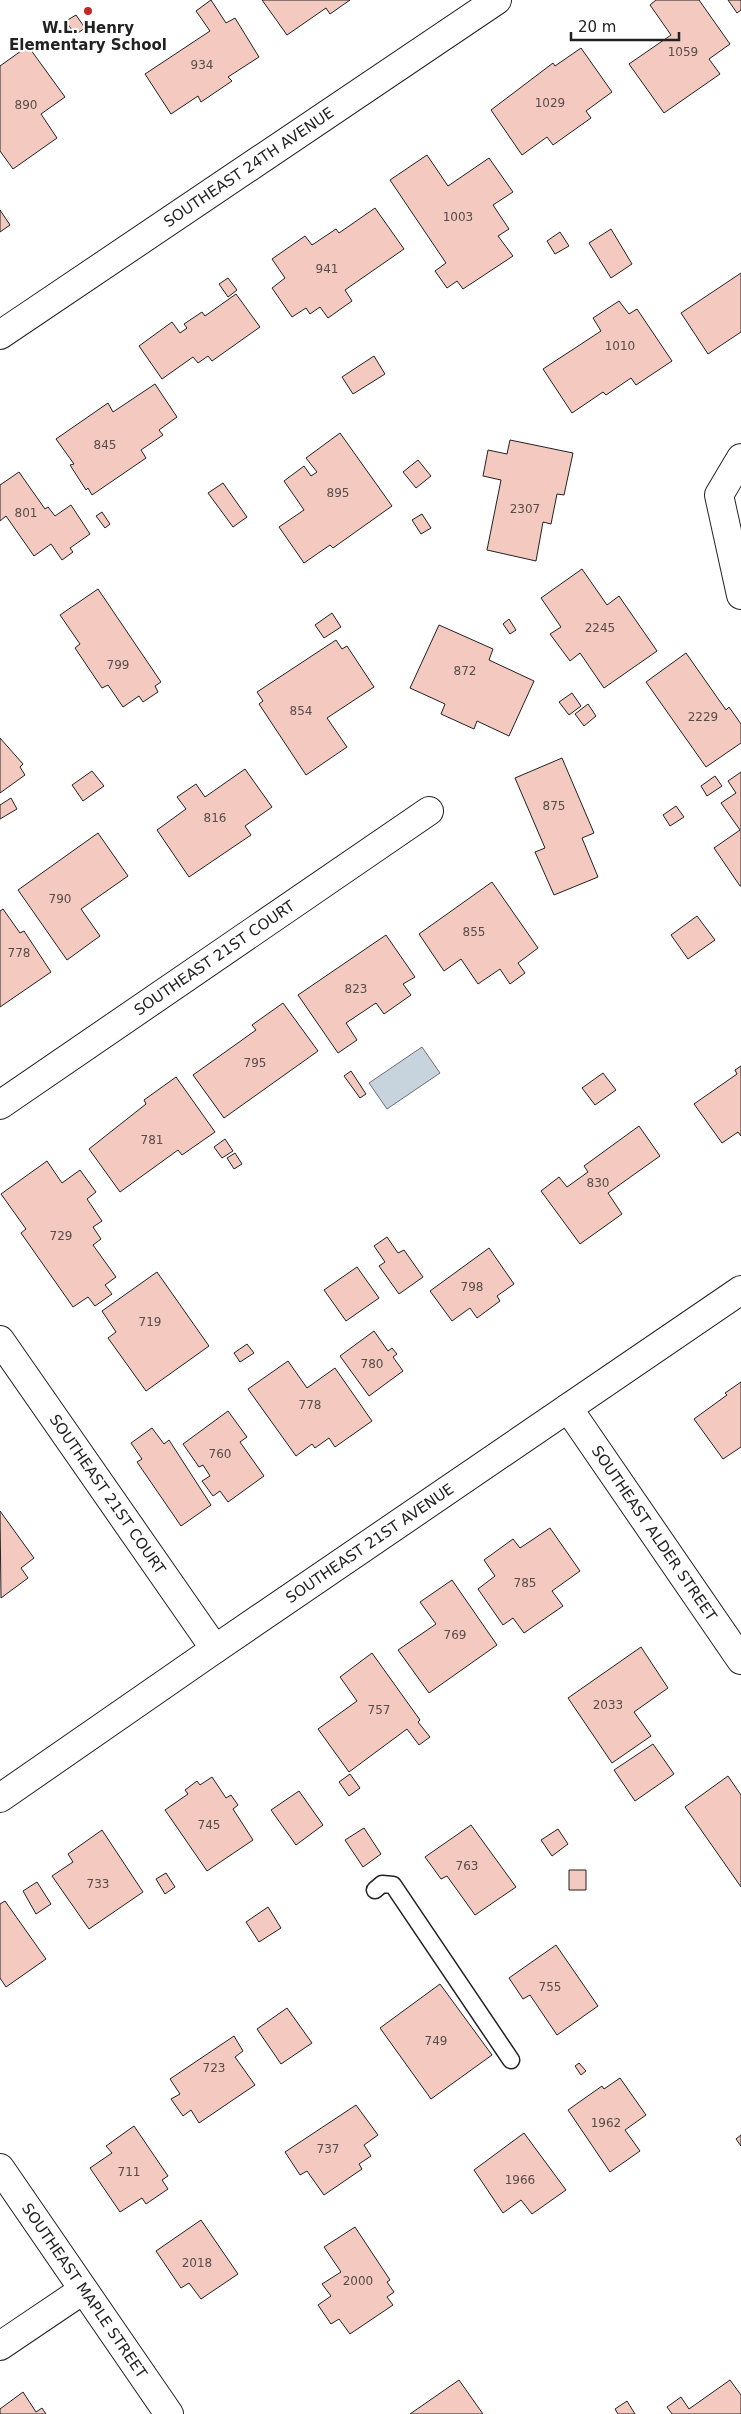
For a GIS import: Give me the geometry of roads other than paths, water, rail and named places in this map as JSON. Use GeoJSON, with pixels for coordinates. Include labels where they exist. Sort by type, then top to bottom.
{"type":"FeatureCollection","features":[{"type":"Feature","properties":{"kind":"street","name":"SOUTHEAST 24TH AVENUE"},"geometry":{"type":"LineString","coordinates":[[0,336],[498,0]]}},
{"type":"Feature","properties":{"kind":"street"},"geometry":{"type":"LineString","coordinates":[[741,458],[719,495],[741,595]]}},
{"type":"Feature","properties":{"kind":"street","name":"SOUTHEAST 21ST COURT"},"geometry":{"type":"LineString","coordinates":[[0,1105],[429,811]]}},
{"type":"Feature","properties":{"kind":"street","name":"SOUTHEAST 21ST AVENUE"},"geometry":{"type":"LineString","coordinates":[[0,1798],[215,1648],[741,1290]]}},
{"type":"Feature","properties":{"kind":"street","name":"SOUTHEAST 21ST COURT"},"geometry":{"type":"LineString","coordinates":[[0,1340],[215,1648]]}},
{"type":"Feature","properties":{"kind":"street","name":"SOUTHEAST ALDER STREET"},"geometry":{"type":"LineString","coordinates":[[568,1408],[741,1660]]}},
{"type":"Feature","properties":{"kind":"street","name":"SOUTHEAST MAPLE STREET"},"geometry":{"type":"LineString","coordinates":[[0,2168],[168,2414]]}},
{"type":"Feature","properties":{"kind":"street"},"geometry":{"type":"LineString","coordinates":[[0,2346],[83,2290]]}},
{"type":"Feature","properties":{"kind":"lane"},"geometry":{"type":"LineString","coordinates":[[375,1890],[382,1884],[393,1886],[511,2060]]}},
{"type":"Feature","properties":{"kind":"place","name":"W.L. Henry Elementary School"},"geometry":{"type":"Point","coordinates":[88,11]}}]}
